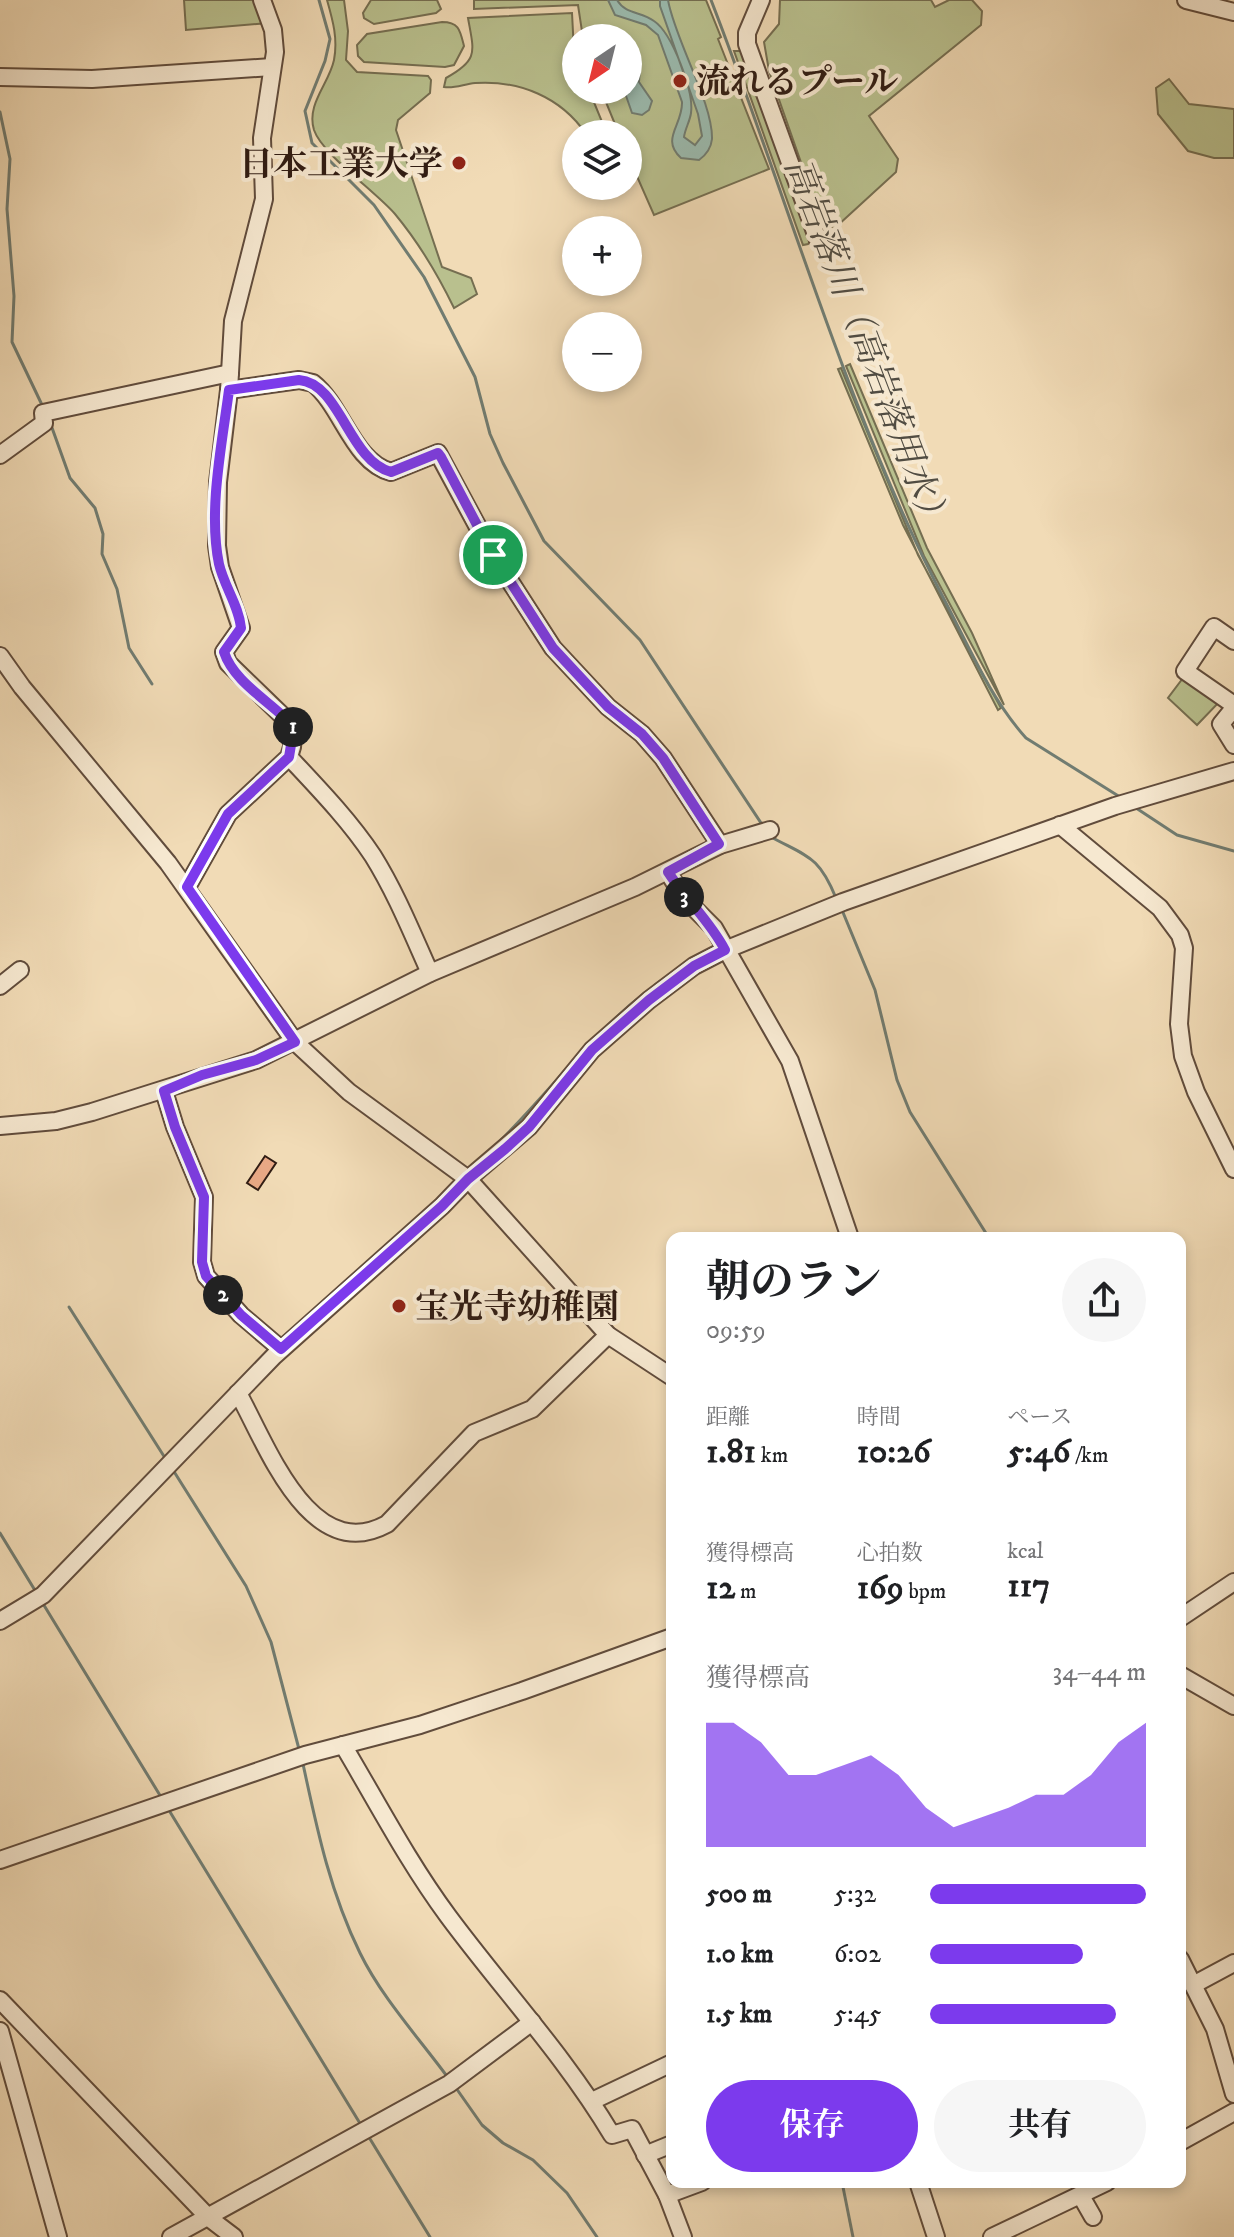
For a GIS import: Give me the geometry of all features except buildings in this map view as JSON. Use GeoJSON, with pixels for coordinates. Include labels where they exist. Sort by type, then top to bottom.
{"type":"FeatureCollection","features":[{"type":"Feature","properties":{"kind":"street"},"geometry":{"type":"LineString","coordinates":[[187,887],[228,814],[289,757],[294,727],[228,663],[224,652],[241,628],[220,567],[217,546],[218,482],[229,390],[233,321],[264,199],[262,138],[272,67],[273,30],[262,0]]}},
{"type":"Feature","properties":{"kind":"street"},"geometry":{"type":"LineString","coordinates":[[761,0],[747,33],[747,44],[818,240]]}},
{"type":"Feature","properties":{"kind":"street"},"geometry":{"type":"LineString","coordinates":[[1186,0],[1234,12]]}},
{"type":"Feature","properties":{"kind":"street"},"geometry":{"type":"LineString","coordinates":[[0,77],[92,79],[272,67]]}},
{"type":"Feature","properties":{"kind":"street"},"geometry":{"type":"LineString","coordinates":[[0,455],[44,423],[43,413],[230,373]]}},
{"type":"Feature","properties":{"kind":"street"},"geometry":{"type":"LineString","coordinates":[[229,390],[299,380],[313,383],[360,446],[386,471],[391,472],[438,453],[493,555],[553,648],[608,707],[642,734],[663,758],[720,845]]}},
{"type":"Feature","properties":{"kind":"street"},"geometry":{"type":"LineString","coordinates":[[1234,641],[1214,627],[1185,671],[1234,706],[1221,724],[1234,745]]}},
{"type":"Feature","properties":{"kind":"street"},"geometry":{"type":"LineString","coordinates":[[0,656],[22,687],[187,887],[295,1042],[349,1092],[468,1179],[608,1335],[666,1373]]}},
{"type":"Feature","properties":{"kind":"street"},"geometry":{"type":"LineString","coordinates":[[289,757],[371,853],[399,904],[430,973]]}},
{"type":"Feature","properties":{"kind":"street"},"geometry":{"type":"LineString","coordinates":[[0,1621],[43,1595],[238,1393],[273,1366],[281,1349],[529,1127],[602,1041],[674,981],[725,950],[843,902],[1115,806],[1234,771]]}},
{"type":"Feature","properties":{"kind":"street"},"geometry":{"type":"LineString","coordinates":[[1060,825],[1160,908],[1180,935],[1184,948],[1179,1024],[1183,1056],[1196,1092],[1234,1169]]}},
{"type":"Feature","properties":{"kind":"street"},"geometry":{"type":"LineString","coordinates":[[0,1126],[56,1121],[164,1091],[202,1075],[256,1060],[430,973],[668,872],[720,845],[770,830]]}},
{"type":"Feature","properties":{"kind":"street"},"geometry":{"type":"LineString","coordinates":[[668,872],[684,898],[709,921],[790,1061],[848,1232]]}},
{"type":"Feature","properties":{"kind":"street"},"geometry":{"type":"LineString","coordinates":[[0,986],[20,970]]}},
{"type":"Feature","properties":{"kind":"street"},"geometry":{"type":"LineString","coordinates":[[164,1091],[175,1127],[204,1197],[202,1262],[206,1276],[241,1315],[281,1349]]}},
{"type":"Feature","properties":{"kind":"street"},"geometry":{"type":"LineString","coordinates":[[238,1393],[300,1503],[328,1526],[342,1533],[373,1532],[387,1524],[474,1433],[532,1409],[608,1335]]}},
{"type":"Feature","properties":{"kind":"street"},"geometry":{"type":"LineString","coordinates":[[1186,1614],[1234,1582]]}},
{"type":"Feature","properties":{"kind":"street"},"geometry":{"type":"LineString","coordinates":[[0,1860],[343,1745],[420,1725],[666,1639]]}},
{"type":"Feature","properties":{"kind":"street"},"geometry":{"type":"LineString","coordinates":[[1186,1678],[1234,1706]]}},
{"type":"Feature","properties":{"kind":"street"},"geometry":{"type":"LineString","coordinates":[[343,1745],[430,1890],[592,2101],[612,2135],[632,2129],[667,2195],[683,2237]]}},
{"type":"Feature","properties":{"kind":"street"},"geometry":{"type":"LineString","coordinates":[[1193,1985],[1234,1963]]}},
{"type":"Feature","properties":{"kind":"street"},"geometry":{"type":"LineString","coordinates":[[1186,1971],[1215,2029],[1234,2094]]}},
{"type":"Feature","properties":{"kind":"street"},"geometry":{"type":"LineString","coordinates":[[0,2000],[209,2218],[234,2237]]}},
{"type":"Feature","properties":{"kind":"street"},"geometry":{"type":"LineString","coordinates":[[171,2237],[449,2084],[532,2022]]}},
{"type":"Feature","properties":{"kind":"street"},"geometry":{"type":"LineString","coordinates":[[0,2031],[58,2237]]}},
{"type":"Feature","properties":{"kind":"street"},"geometry":{"type":"LineString","coordinates":[[592,2101],[666,2066]]}},
{"type":"Feature","properties":{"kind":"street"},"geometry":{"type":"LineString","coordinates":[[1186,2139],[1234,2112]]}},
{"type":"Feature","properties":{"kind":"street"},"geometry":{"type":"LineString","coordinates":[[645,2155],[666,2146]]}},
{"type":"Feature","properties":{"kind":"street"},"geometry":{"type":"LineString","coordinates":[[667,2195],[686,2188]]}},
{"type":"Feature","properties":{"kind":"street"},"geometry":{"type":"LineString","coordinates":[[920,2188],[936,2237]]}},
{"type":"Feature","properties":{"kind":"street"},"geometry":{"type":"LineString","coordinates":[[992,2237],[1029,2230],[1096,2188]]}},
{"type":"Feature","properties":{"kind":"street"},"geometry":{"type":"LineString","coordinates":[[1081,2196],[1093,2217]]}},
{"type":"Feature","properties":{"kind":"green space"},"geometry":{"type":"Polygon","coordinates":[[[184,0],[258,0],[268,23],[186,30],[184,0]]]}},
{"type":"Feature","properties":{"kind":"green space"},"geometry":{"type":"Polygon","coordinates":[[[327,0],[344,0],[348,31],[346,60],[357,72],[428,76],[431,80],[430,93],[398,120],[396,130],[442,267],[471,278],[477,294],[454,308],[428,260],[404,225],[327,150],[314,130],[313,111],[335,52],[327,0]]]}},
{"type":"Feature","properties":{"kind":"green space"},"geometry":{"type":"Polygon","coordinates":[[[371,0],[437,0],[441,9],[436,13],[374,24],[364,18],[363,13],[371,0]]]}},
{"type":"Feature","properties":{"kind":"green space"},"geometry":{"type":"Polygon","coordinates":[[[474,0],[706,0],[769,169],[654,215],[642,188],[642,120],[613,120],[607,104],[642,104],[642,24],[581,24],[578,5],[474,9],[474,0]]]}},
{"type":"Feature","properties":{"kind":"green space"},"geometry":{"type":"Polygon","coordinates":[[[780,0],[931,0],[935,7],[949,0],[972,0],[982,11],[981,25],[869,116],[898,159],[896,172],[837,226],[824,228],[769,71],[764,42],[779,24],[780,0]]]}},
{"type":"Feature","properties":{"kind":"green space"},"geometry":{"type":"Polygon","coordinates":[[[572,13],[573,24],[562,24],[562,104],[595,104],[601,120],[575,120],[538,94],[507,84],[475,83],[444,87],[446,78],[464,66],[472,54],[468,18],[572,13]]]}},
{"type":"Feature","properties":{"kind":"green space"},"geometry":{"type":"Polygon","coordinates":[[[442,22],[458,28],[464,46],[454,65],[364,62],[358,56],[357,45],[367,34],[442,22]]]}},
{"type":"Feature","properties":{"kind":"green space"},"geometry":{"type":"Polygon","coordinates":[[[734,51],[741,51],[810,241],[808,244],[803,245],[734,51]]]}},
{"type":"Feature","properties":{"kind":"green space"},"geometry":{"type":"Polygon","coordinates":[[[1169,79],[1189,104],[1234,109],[1234,158],[1214,158],[1188,151],[1158,114],[1156,88],[1169,79]]]}},
{"type":"Feature","properties":{"kind":"green space"},"geometry":{"type":"Polygon","coordinates":[[[850,364],[927,548],[972,633],[1004,705],[924,556],[846,366],[850,364]]]}},
{"type":"Feature","properties":{"kind":"green space"},"geometry":{"type":"Polygon","coordinates":[[[841,368],[916,551],[838,369],[841,368]]]}},
{"type":"Feature","properties":{"kind":"green space"},"geometry":{"type":"Polygon","coordinates":[[[926,569],[1001,708],[998,710],[926,569]]]}},
{"type":"Feature","properties":{"kind":"green space"},"geometry":{"type":"Polygon","coordinates":[[[1186,674],[1223,698],[1197,725],[1168,698],[1186,674]]]}},
{"type":"Feature","properties":{"kind":"shaded area","name":"流れるプール"},"geometry":{"type":"Polygon","coordinates":[[[608,0],[617,0],[625,8],[661,27],[679,61],[660,6],[660,0],[668,0],[711,124],[711,146],[699,160],[681,158],[672,144],[682,102],[658,35],[646,25],[615,15],[608,0]],[[686,80],[691,113],[684,137],[695,145],[702,136],[686,80]]]}},
{"type":"Feature","properties":{"kind":"shaded area"},"geometry":{"type":"Polygon","coordinates":[[[642,86],[652,101],[649,110],[642,115],[632,113],[629,104],[642,104],[642,86]]]}},
{"type":"Feature","properties":{"kind":"waterway"},"geometry":{"type":"LineString","coordinates":[[319,0],[330,39],[325,61],[305,111],[312,143],[374,205],[424,277],[475,377],[490,434],[544,541],[640,640],[763,826]]}},
{"type":"Feature","properties":{"kind":"waterway","name":"高岩落川（高岩落用水）"},"geometry":{"type":"LineString","coordinates":[[711,0],[848,381],[910,530],[973,656],[1002,707],[1026,738],[1120,797]]}},
{"type":"Feature","properties":{"kind":"waterway"},"geometry":{"type":"LineString","coordinates":[[0,112],[10,159],[7,209],[14,296],[12,342],[43,407]]}},
{"type":"Feature","properties":{"kind":"waterway"},"geometry":{"type":"LineString","coordinates":[[51,425],[70,478],[95,508],[103,534],[102,554],[117,589],[129,648],[152,684]]}},
{"type":"Feature","properties":{"kind":"waterway","name":"高岩落川（高岩落用水）"},"geometry":{"type":"LineString","coordinates":[[1133,806],[1177,835],[1234,851]]}},
{"type":"Feature","properties":{"kind":"waterway"},"geometry":{"type":"LineString","coordinates":[[771,837],[811,859],[824,874],[836,898]]}},
{"type":"Feature","properties":{"kind":"waterway"},"geometry":{"type":"LineString","coordinates":[[842,910],[875,990],[897,1080],[910,1112],[985,1232]]}},
{"type":"Feature","properties":{"kind":"waterway"},"geometry":{"type":"LineString","coordinates":[[655,985],[691,959]]}},
{"type":"Feature","properties":{"kind":"waterway"},"geometry":{"type":"LineString","coordinates":[[498,1143],[606,1027],[646,992]]}},
{"type":"Feature","properties":{"kind":"waterway"},"geometry":{"type":"LineString","coordinates":[[69,1307],[167,1461]]}},
{"type":"Feature","properties":{"kind":"waterway"},"geometry":{"type":"LineString","coordinates":[[173,1470],[246,1586],[271,1642],[300,1753]]}},
{"type":"Feature","properties":{"kind":"waterway"},"geometry":{"type":"LineString","coordinates":[[0,1533],[36,1592]]}},
{"type":"Feature","properties":{"kind":"waterway"},"geometry":{"type":"LineString","coordinates":[[42,1602],[161,1797]]}},
{"type":"Feature","properties":{"kind":"waterway"},"geometry":{"type":"LineString","coordinates":[[303,1764],[332,1884],[360,1953],[390,2002],[449,2079]]}},
{"type":"Feature","properties":{"kind":"waterway"},"geometry":{"type":"LineString","coordinates":[[167,1807],[361,2125]]}},
{"type":"Feature","properties":{"kind":"waterway"},"geometry":{"type":"LineString","coordinates":[[456,2088],[482,2125],[503,2143],[533,2160],[567,2193],[597,2237]]}},
{"type":"Feature","properties":{"kind":"waterway"},"geometry":{"type":"LineString","coordinates":[[367,2134],[430,2237]]}},
{"type":"Feature","properties":{"kind":"waterway"},"geometry":{"type":"LineString","coordinates":[[843,2188],[853,2237]]}},
{"type":"Feature","properties":{"kind":"place","name":"流れるプール"},"geometry":{"type":"Point","coordinates":[680,81]}},
{"type":"Feature","properties":{"kind":"place","name":"日本工業大学"},"geometry":{"type":"Point","coordinates":[459,163]}},
{"type":"Feature","properties":{"kind":"place","name":"宝光寺幼稚園"},"geometry":{"type":"Point","coordinates":[399,1306]}},
{"type":"Feature","properties":{"kind":"route"},"geometry":{"type":"LineString","coordinates":[[299,380],[313,383],[360,446],[386,471],[391,472],[438,453],[493,555],[553,648],[608,707],[642,734],[663,758],[720,845],[668,872],[684,898],[709,921],[725,950],[694,966],[592,1050],[529,1127],[281,1349],[241,1315],[206,1276],[202,1262],[204,1197],[175,1127],[164,1091],[202,1075],[256,1060],[295,1042],[187,887],[228,814],[289,757],[294,737],[294,727],[237,673],[224,652],[241,628],[220,567],[217,546],[218,482],[229,390],[299,380]]}}]}
